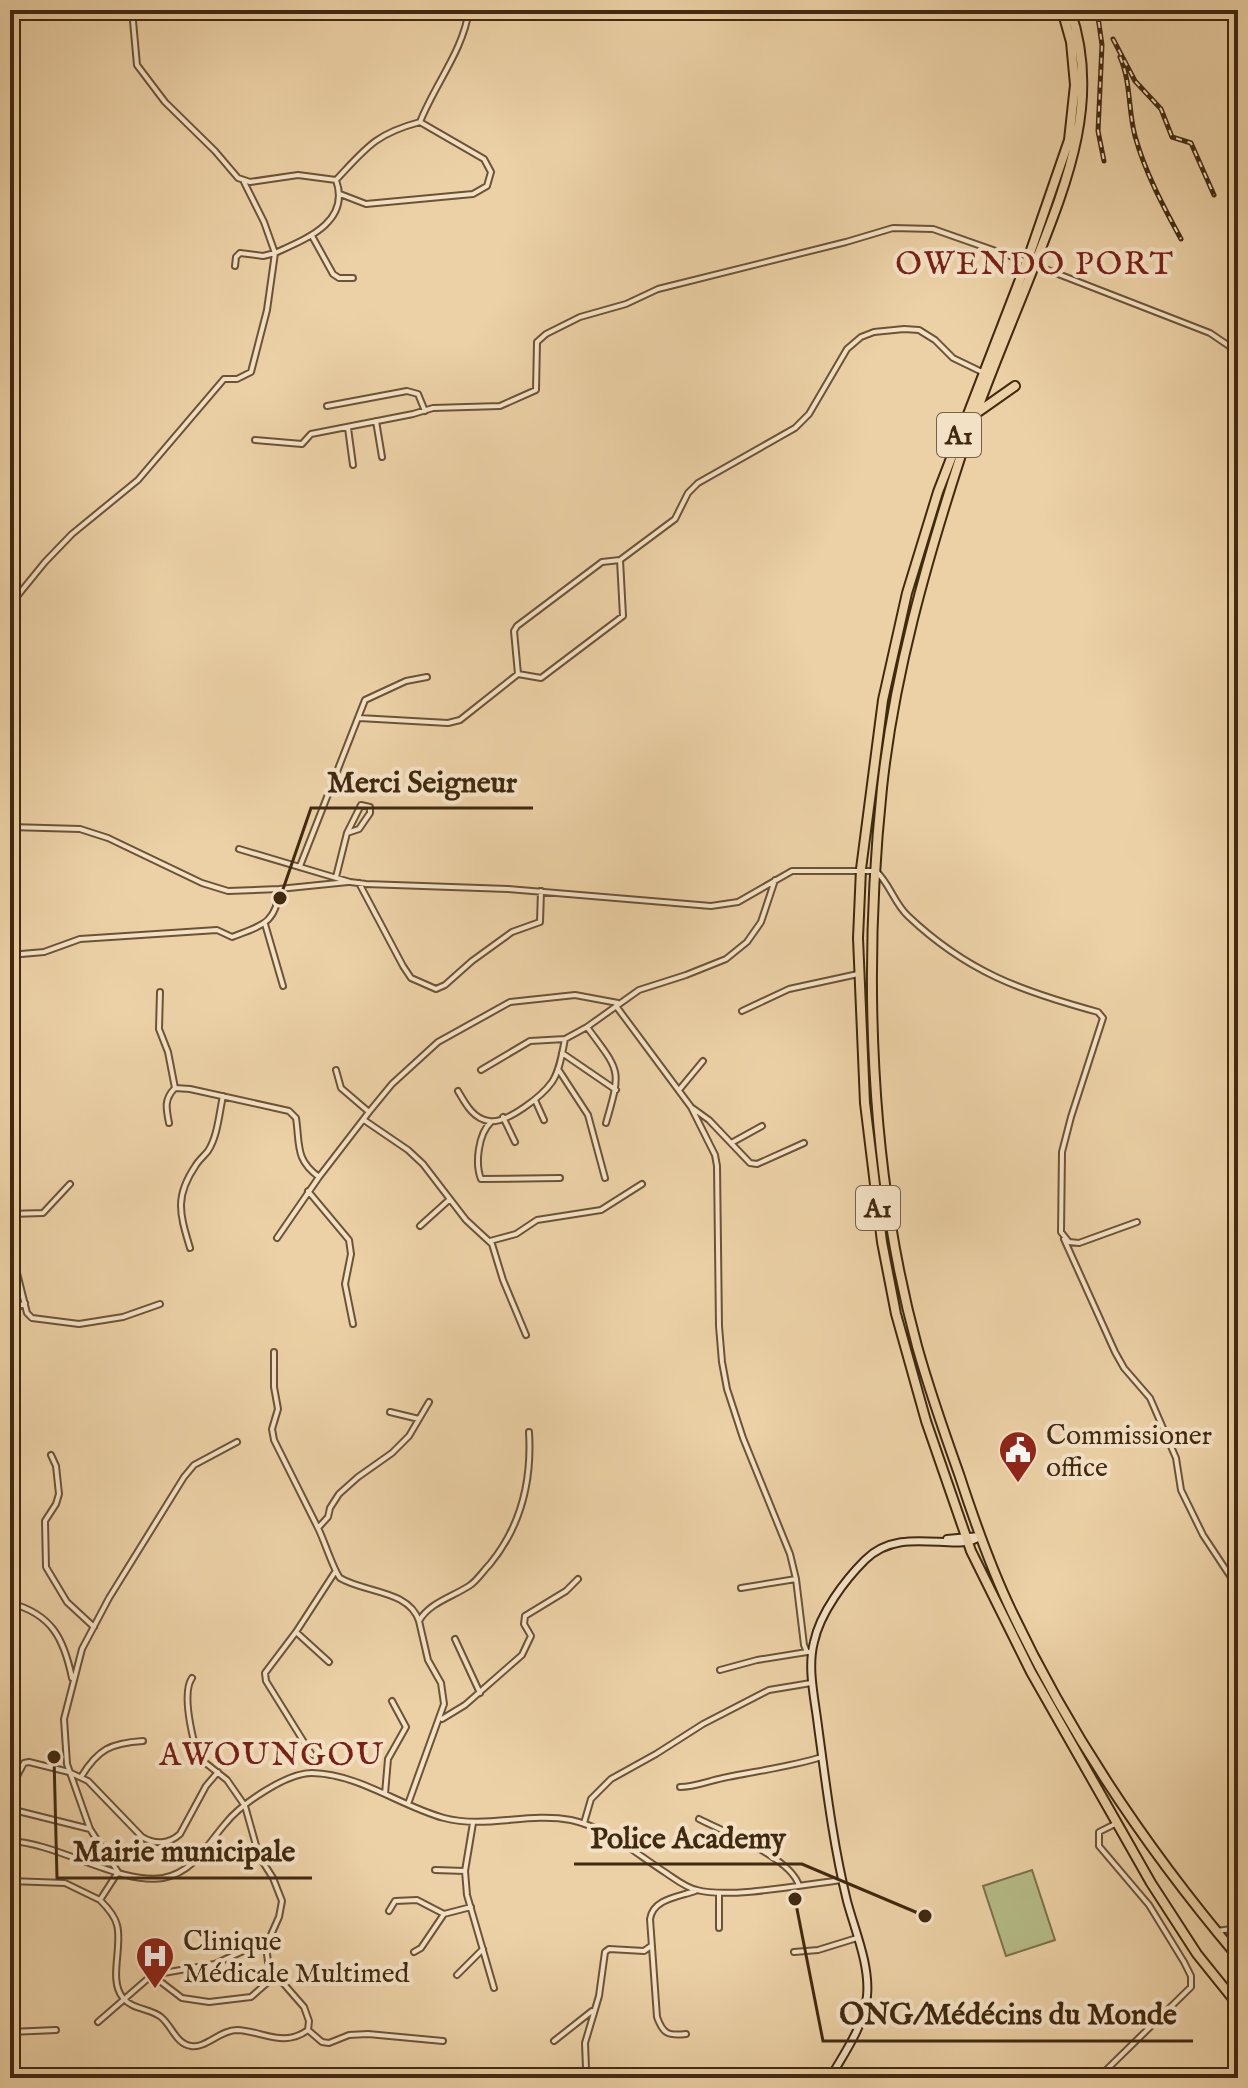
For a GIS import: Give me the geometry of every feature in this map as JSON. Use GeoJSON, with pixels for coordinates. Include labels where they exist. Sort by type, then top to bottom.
{"type":"FeatureCollection","features":[{"type":"Feature","properties":{"kind":"highway","name":"A1"},"geometry":{"type":"LineString","coordinates":[[1062,10],[1074,62],[1074,116],[1066,154],[1031,263],[938,492],[897,633],[878,729],[861,869],[858,974],[865,1103],[888,1278],[903,1343],[967,1538],[1009,1631],[1117,1823],[1172,1917],[1238,2005]]}},
{"type":"Feature","properties":{"kind":"highway","name":"A1"},"geometry":{"type":"LineString","coordinates":[[1031,263],[1054,220],[1081,119],[1081,50],[1070,10]]}},
{"type":"Feature","properties":{"kind":"highway","name":"A1"},"geometry":{"type":"LineString","coordinates":[[987,374],[978,413],[939,524],[911,627],[882,785],[872,958],[873,1051],[895,1245],[916,1342],[934,1404],[980,1536],[1009,1605],[1070,1722],[1128,1812],[1237,1956]]}},
{"type":"Feature","properties":{"kind":"highway"},"geometry":{"type":"LineString","coordinates":[[978,413],[1015,386]]}},
{"type":"Feature","properties":{"kind":"street"},"geometry":{"type":"LineString","coordinates":[[10,605],[72,534],[138,480],[224,379],[237,379],[251,372],[261,336],[275,253],[264,222],[243,181],[181,119],[137,65],[132,10]]}},
{"type":"Feature","properties":{"kind":"street"},"geometry":{"type":"LineString","coordinates":[[420,122],[441,76],[458,51],[467,27],[469,10]]}},
{"type":"Feature","properties":{"kind":"street"},"geometry":{"type":"LineString","coordinates":[[336,180],[384,133],[420,122],[484,159],[491,172],[487,186],[473,194],[366,204],[340,194]]}},
{"type":"Feature","properties":{"kind":"street"},"geometry":{"type":"LineString","coordinates":[[243,181],[298,175],[336,180]]}},
{"type":"Feature","properties":{"kind":"street"},"geometry":{"type":"LineString","coordinates":[[235,266],[240,253],[263,256],[275,253],[324,227],[334,216],[340,194],[336,180]]}},
{"type":"Feature","properties":{"kind":"street"},"geometry":{"type":"LineString","coordinates":[[255,440],[302,444],[311,434],[442,407],[500,406],[536,390],[537,342],[580,317],[626,304],[658,289],[903,227],[933,229],[1031,263],[1210,333],[1238,352]]}},
{"type":"Feature","properties":{"kind":"street"},"geometry":{"type":"LineString","coordinates":[[312,236],[333,274],[339,278],[353,278]]}},
{"type":"Feature","properties":{"kind":"street"},"geometry":{"type":"LineString","coordinates":[[518,674],[514,631],[517,626],[602,562],[620,560],[675,519],[688,493],[698,483],[786,434],[802,421],[840,358],[861,337],[887,330],[919,330],[935,340],[953,358],[987,374]]}},
{"type":"Feature","properties":{"kind":"street"},"geometry":{"type":"LineString","coordinates":[[327,406],[407,391],[418,394],[425,411]]}},
{"type":"Feature","properties":{"kind":"street"},"geometry":{"type":"LineString","coordinates":[[376,421],[382,457]]}},
{"type":"Feature","properties":{"kind":"street"},"geometry":{"type":"LineString","coordinates":[[348,428],[353,465]]}},
{"type":"Feature","properties":{"kind":"street"},"geometry":{"type":"LineString","coordinates":[[359,718],[455,723],[518,674],[541,678],[623,616],[620,560]]}},
{"type":"Feature","properties":{"kind":"street"},"geometry":{"type":"LineString","coordinates":[[300,867],[367,699],[406,681],[427,677]]}},
{"type":"Feature","properties":{"kind":"street"},"geometry":{"type":"LineString","coordinates":[[336,878],[347,833],[361,805],[370,807],[370,813],[359,829],[347,833]]}},
{"type":"Feature","properties":{"kind":"street"},"geometry":{"type":"LineString","coordinates":[[10,827],[80,829],[108,838],[215,888],[242,892],[350,882]]}},
{"type":"Feature","properties":{"kind":"street"},"geometry":{"type":"LineString","coordinates":[[239,849],[350,882],[541,891],[711,906],[738,902],[776,878],[799,870],[876,871],[905,913],[945,950],[998,979],[1036,995],[1098,1012],[1103,1018],[1062,1152],[1061,1232],[1119,1360],[1150,1398],[1164,1427],[1176,1458],[1181,1490],[1238,1588]]}},
{"type":"Feature","properties":{"kind":"street"},"geometry":{"type":"LineString","coordinates":[[481,1070],[530,1041],[565,1039],[651,984],[686,975],[726,959],[747,942],[761,922],[776,878]]}},
{"type":"Feature","properties":{"kind":"street"},"geometry":{"type":"LineString","coordinates":[[359,883],[411,978],[436,989],[512,932],[540,922],[541,891]]}},
{"type":"Feature","properties":{"kind":"street"},"geometry":{"type":"LineString","coordinates":[[10,955],[44,952],[80,939],[217,930],[232,937],[265,924],[278,905],[279,889]]}},
{"type":"Feature","properties":{"kind":"street"},"geometry":{"type":"LineString","coordinates":[[265,924],[283,986]]}},
{"type":"Feature","properties":{"kind":"street"},"geometry":{"type":"LineString","coordinates":[[742,1011],[789,989],[858,974]]}},
{"type":"Feature","properties":{"kind":"street"},"geometry":{"type":"LineString","coordinates":[[160,992],[159,1029],[168,1052],[175,1088]]}},
{"type":"Feature","properties":{"kind":"street"},"geometry":{"type":"LineString","coordinates":[[277,1238],[308,1191],[369,1112],[392,1084],[430,1049],[510,1002],[575,995],[617,1004],[691,1107],[715,1155],[719,1326],[727,1389],[747,1449],[790,1554],[804,1645],[810,1652]]}},
{"type":"Feature","properties":{"kind":"street"},"geometry":{"type":"LineString","coordinates":[[587,1027],[615,1069],[618,1081],[606,1123]]}},
{"type":"Feature","properties":{"kind":"street"},"geometry":{"type":"LineString","coordinates":[[560,1178],[481,1179],[478,1155],[485,1128],[491,1122],[535,1100],[551,1082],[558,1069],[565,1039]]}},
{"type":"Feature","properties":{"kind":"street"},"geometry":{"type":"LineString","coordinates":[[562,1053],[616,1090]]}},
{"type":"Feature","properties":{"kind":"street"},"geometry":{"type":"LineString","coordinates":[[679,1090],[703,1061]]}},
{"type":"Feature","properties":{"kind":"street"},"geometry":{"type":"LineString","coordinates":[[558,1069],[588,1115],[605,1178]]}},
{"type":"Feature","properties":{"kind":"street"},"geometry":{"type":"LineString","coordinates":[[336,1070],[341,1088],[369,1112]]}},
{"type":"Feature","properties":{"kind":"street"},"geometry":{"type":"LineString","coordinates":[[175,1088],[289,1111],[296,1118],[301,1160],[307,1169],[319,1177]]}},
{"type":"Feature","properties":{"kind":"street"},"geometry":{"type":"LineString","coordinates":[[169,1123],[166,1108],[168,1096],[175,1088]]}},
{"type":"Feature","properties":{"kind":"street"},"geometry":{"type":"LineString","coordinates":[[458,1091],[467,1107],[491,1122]]}},
{"type":"Feature","properties":{"kind":"street"},"geometry":{"type":"LineString","coordinates":[[190,1248],[179,1211],[180,1196],[197,1163],[208,1150],[217,1127],[223,1096]]}},
{"type":"Feature","properties":{"kind":"street"},"geometry":{"type":"LineString","coordinates":[[535,1100],[544,1120]]}},
{"type":"Feature","properties":{"kind":"street"},"geometry":{"type":"LineString","coordinates":[[691,1107],[733,1142],[753,1164],[804,1143]]}},
{"type":"Feature","properties":{"kind":"street"},"geometry":{"type":"LineString","coordinates":[[503,1117],[515,1142]]}},
{"type":"Feature","properties":{"kind":"street"},"geometry":{"type":"LineString","coordinates":[[364,1120],[408,1150],[466,1220],[490,1241],[526,1335]]}},
{"type":"Feature","properties":{"kind":"street"},"geometry":{"type":"LineString","coordinates":[[733,1142],[762,1126]]}},
{"type":"Feature","properties":{"kind":"street"},"geometry":{"type":"LineString","coordinates":[[10,1214],[43,1213],[70,1184]]}},
{"type":"Feature","properties":{"kind":"street"},"geometry":{"type":"LineString","coordinates":[[490,1241],[516,1234],[537,1220],[601,1210],[642,1184]]}},
{"type":"Feature","properties":{"kind":"street"},"geometry":{"type":"LineString","coordinates":[[308,1191],[349,1240],[351,1254],[345,1284],[353,1324]]}},
{"type":"Feature","properties":{"kind":"street"},"geometry":{"type":"LineString","coordinates":[[420,1226],[450,1199]]}},
{"type":"Feature","properties":{"kind":"street"},"geometry":{"type":"LineString","coordinates":[[1061,1232],[1069,1242],[1079,1243],[1137,1222]]}},
{"type":"Feature","properties":{"kind":"street"},"geometry":{"type":"LineString","coordinates":[[10,1245],[32,1318],[79,1324],[123,1317],[160,1304]]}},
{"type":"Feature","properties":{"kind":"street"},"geometry":{"type":"LineString","coordinates":[[10,1311],[25,1303]]}},
{"type":"Feature","properties":{"kind":"street"},"geometry":{"type":"LineString","coordinates":[[274,1352],[278,1409],[272,1429],[274,1440],[331,1554],[335,1572],[346,1582],[402,1600],[413,1609],[428,1660],[441,1683],[444,1704],[440,1720],[408,1805]]}},
{"type":"Feature","properties":{"kind":"street"},"geometry":{"type":"LineString","coordinates":[[318,1528],[328,1517],[339,1494],[409,1436],[429,1402]]}},
{"type":"Feature","properties":{"kind":"street"},"geometry":{"type":"LineString","coordinates":[[390,1412],[419,1419]]}},
{"type":"Feature","properties":{"kind":"street"},"geometry":{"type":"LineString","coordinates":[[419,1621],[426,1611],[475,1581],[506,1544],[518,1520],[526,1489],[529,1432]]}},
{"type":"Feature","properties":{"kind":"street"},"geometry":{"type":"LineString","coordinates":[[118,1872],[90,1829],[69,1772],[63,1733],[73,1681],[82,1649],[94,1627],[147,1535],[190,1469],[237,1442]]}},
{"type":"Feature","properties":{"kind":"street"},"geometry":{"type":"LineString","coordinates":[[51,1455],[56,1466],[59,1494],[45,1521],[46,1567],[67,1602],[94,1627]]}},
{"type":"Feature","properties":{"kind":"street"},"geometry":{"type":"LineString","coordinates":[[830,2078],[858,2030],[866,2006],[867,1979],[842,1880],[822,1757],[810,1652],[824,1617],[868,1557],[892,1543],[980,1536]]}},
{"type":"Feature","properties":{"kind":"street"},"geometry":{"type":"LineString","coordinates":[[312,1755],[265,1677],[267,1669],[296,1632],[335,1572]]}},
{"type":"Feature","properties":{"kind":"street"},"geometry":{"type":"LineString","coordinates":[[440,1720],[465,1705],[522,1655],[531,1636],[524,1624],[525,1616],[566,1591],[578,1579]]}},
{"type":"Feature","properties":{"kind":"street"},"geometry":{"type":"LineString","coordinates":[[741,1588],[796,1579]]}},
{"type":"Feature","properties":{"kind":"street"},"geometry":{"type":"LineString","coordinates":[[10,1603],[28,1609],[47,1621],[67,1654],[73,1681]]}},
{"type":"Feature","properties":{"kind":"street"},"geometry":{"type":"LineString","coordinates":[[296,1632],[329,1662]]}},
{"type":"Feature","properties":{"kind":"street"},"geometry":{"type":"LineString","coordinates":[[455,1639],[480,1693]]}},
{"type":"Feature","properties":{"kind":"street"},"geometry":{"type":"LineString","coordinates":[[720,1670],[733,1669],[757,1660],[810,1652]]}},
{"type":"Feature","properties":{"kind":"street"},"geometry":{"type":"LineString","coordinates":[[192,1678],[187,1688],[198,1757],[232,1785],[245,1806],[259,1856],[273,1878],[282,1901],[266,1953],[276,1975],[304,2007],[309,2021],[308,2030]]}},
{"type":"Feature","properties":{"kind":"street"},"geometry":{"type":"LineString","coordinates":[[584,1823],[591,1799],[611,1779],[703,1724],[769,1690],[813,1683]]}},
{"type":"Feature","properties":{"kind":"street"},"geometry":{"type":"LineString","coordinates":[[385,1794],[388,1759],[406,1727],[392,1701]]}},
{"type":"Feature","properties":{"kind":"street"},"geometry":{"type":"LineString","coordinates":[[81,1777],[103,1750],[112,1745],[143,1741]]}},
{"type":"Feature","properties":{"kind":"street"},"geometry":{"type":"LineString","coordinates":[[680,1787],[693,1787],[720,1778],[792,1766],[822,1757]]}},
{"type":"Feature","properties":{"kind":"street"},"geometry":{"type":"LineString","coordinates":[[10,1789],[24,1763],[69,1772],[81,1777],[142,1837],[150,1842],[164,1843],[180,1834],[206,1786],[218,1772]]}},
{"type":"Feature","properties":{"kind":"street"},"geometry":{"type":"LineString","coordinates":[[10,1841],[39,1845],[118,1872],[152,1879],[180,1872],[195,1862],[225,1823],[245,1806],[280,1783],[311,1773],[359,1783],[443,1818],[473,1823],[539,1818],[584,1823],[611,1835],[673,1878],[697,1890],[719,1893],[842,1880]]}},
{"type":"Feature","properties":{"kind":"street"},"geometry":{"type":"LineString","coordinates":[[10,1809],[90,1829]]}},
{"type":"Feature","properties":{"kind":"street"},"geometry":{"type":"LineString","coordinates":[[699,1819],[790,1869],[799,1886]]}},
{"type":"Feature","properties":{"kind":"street"},"geometry":{"type":"LineString","coordinates":[[473,1823],[465,1871],[471,1907],[494,1988]]}},
{"type":"Feature","properties":{"kind":"street"},"geometry":{"type":"LineString","coordinates":[[1098,2078],[1191,1987],[1192,1982],[1184,1962],[1149,1905],[1099,1846],[1099,1832],[1117,1823]]}},
{"type":"Feature","properties":{"kind":"street"},"geometry":{"type":"LineString","coordinates":[[435,1870],[465,1871]]}},
{"type":"Feature","properties":{"kind":"street"},"geometry":{"type":"LineString","coordinates":[[100,1900],[118,1872]]}},
{"type":"Feature","properties":{"kind":"street"},"geometry":{"type":"LineString","coordinates":[[10,1881],[65,1883],[100,1900],[118,1926],[117,1982],[124,1999],[131,2005],[159,2015],[181,2041],[194,2047],[232,2030],[292,2039],[308,2030]]}},
{"type":"Feature","properties":{"kind":"street"},"geometry":{"type":"LineString","coordinates":[[686,2034],[668,2035],[662,2030],[655,2003],[651,1912],[661,1903],[697,1890]]}},
{"type":"Feature","properties":{"kind":"street"},"geometry":{"type":"LineString","coordinates":[[719,1893],[719,1928]]}},
{"type":"Feature","properties":{"kind":"street"},"geometry":{"type":"LineString","coordinates":[[389,1911],[395,1901],[411,1899],[444,1914],[471,1907]]}},
{"type":"Feature","properties":{"kind":"street"},"geometry":{"type":"LineString","coordinates":[[414,1952],[421,1948],[444,1914]]}},
{"type":"Feature","properties":{"kind":"street"},"geometry":{"type":"LineString","coordinates":[[1216,1931],[1238,1928]]}},
{"type":"Feature","properties":{"kind":"street"},"geometry":{"type":"LineString","coordinates":[[794,1952],[818,1950],[857,1938]]}},
{"type":"Feature","properties":{"kind":"street"},"geometry":{"type":"LineString","coordinates":[[98,2022],[152,1975],[215,1964],[269,1939]]}},
{"type":"Feature","properties":{"kind":"street"},"geometry":{"type":"LineString","coordinates":[[1237,1956],[1238,1942]]}},
{"type":"Feature","properties":{"kind":"street"},"geometry":{"type":"LineString","coordinates":[[586,2068],[585,2043],[607,1950],[644,1951],[651,1946]]}},
{"type":"Feature","properties":{"kind":"street"},"geometry":{"type":"LineString","coordinates":[[457,1975],[483,1949]]}},
{"type":"Feature","properties":{"kind":"street"},"geometry":{"type":"LineString","coordinates":[[152,1975],[182,1998],[209,2002],[251,1997],[276,1975]]}},
{"type":"Feature","properties":{"kind":"street"},"geometry":{"type":"LineString","coordinates":[[554,2041],[594,2010]]}},
{"type":"Feature","properties":{"kind":"street"},"geometry":{"type":"LineString","coordinates":[[10,2032],[56,2030]]}},
{"type":"Feature","properties":{"kind":"street"},"geometry":{"type":"LineString","coordinates":[[308,2030],[322,2042],[329,2043],[349,2035],[368,2034],[443,2041]]}},
{"type":"Feature","properties":{"kind":"green space"},"geometry":{"type":"Polygon","coordinates":[[[1032,1870],[1055,1940],[1006,1956],[983,1886],[1032,1870]]]}},
{"type":"Feature","properties":{"kind":"railway"},"geometry":{"type":"LineString","coordinates":[[1097,10],[1102,45],[1098,131],[1104,161]]}},
{"type":"Feature","properties":{"kind":"railway"},"geometry":{"type":"LineString","coordinates":[[1113,39],[1135,81],[1161,109],[1172,137],[1191,143],[1214,195]]}},
{"type":"Feature","properties":{"kind":"railway"},"geometry":{"type":"LineString","coordinates":[[1120,57],[1139,149],[1155,189],[1181,239]]}},
{"type":"Feature","properties":{"kind":"place","name":"Merci Seigneur"},"geometry":{"type":"Point","coordinates":[280,898]}},
{"type":"Feature","properties":{"kind":"place","name":"Commissioner office"},"geometry":{"type":"Point","coordinates":[1018,1484]}},
{"type":"Feature","properties":{"kind":"place","name":"Mairie municipale"},"geometry":{"type":"Point","coordinates":[54,1757]}},
{"type":"Feature","properties":{"kind":"place","name":"ONG/Médécins du Monde"},"geometry":{"type":"Point","coordinates":[795,1899]}},
{"type":"Feature","properties":{"kind":"place","name":"Police Academy"},"geometry":{"type":"Point","coordinates":[925,1916]}},
{"type":"Feature","properties":{"kind":"place","name":"Clinique Médicale Multimed"},"geometry":{"type":"Point","coordinates":[155,1990]}},
{"type":"Feature","properties":{"kind":"district","name":"OWENDO PORT"},"geometry":{"type":"Point","coordinates":[1035,263]}},
{"type":"Feature","properties":{"kind":"district","name":"AWOUNGOU"},"geometry":{"type":"Point","coordinates":[272,1754]}}]}
